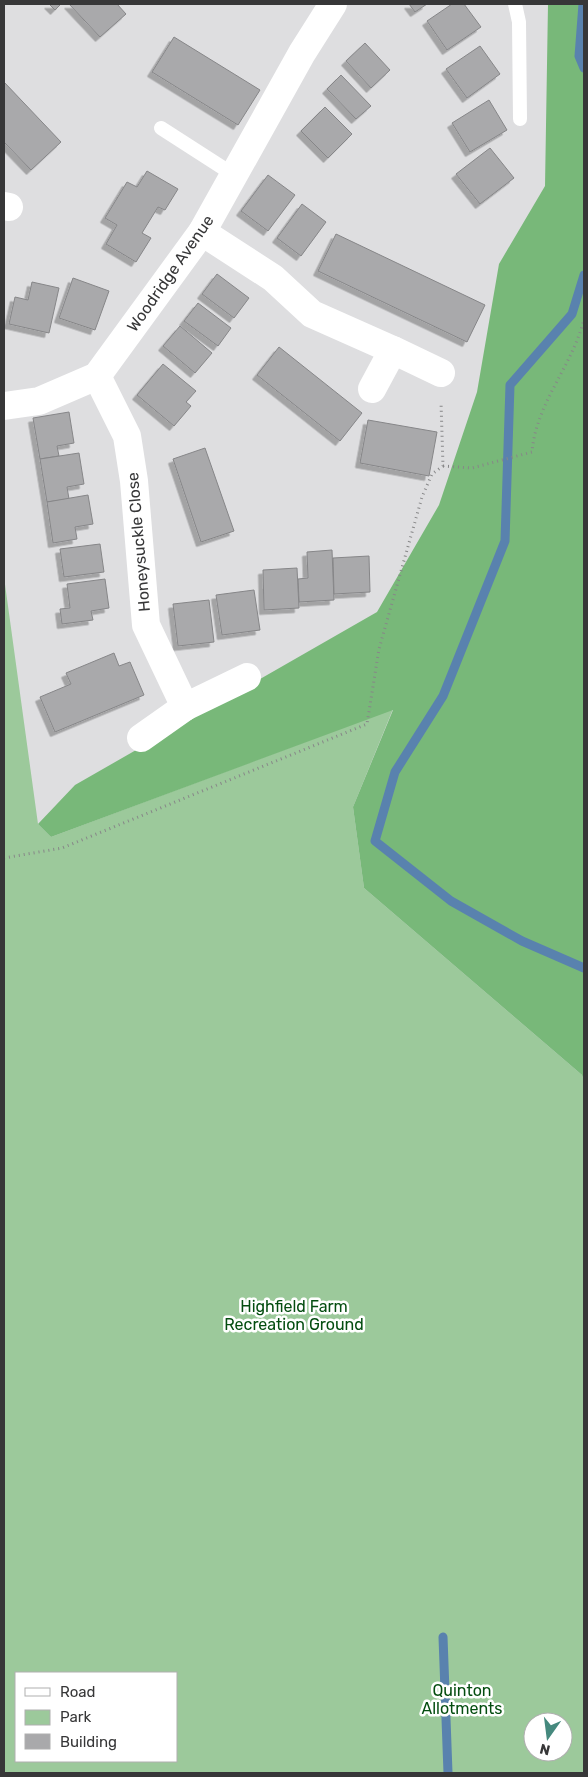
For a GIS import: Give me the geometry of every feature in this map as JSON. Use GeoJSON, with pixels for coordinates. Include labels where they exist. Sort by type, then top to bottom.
{"type":"FeatureCollection","features":[{"type":"Feature","properties":{"kind":"street","name":"Woodridge Avenue"},"geometry":{"type":"LineString","coordinates":[[97,376],[202,232],[302,53],[333,4]]}},
{"type":"Feature","properties":{"kind":"street"},"geometry":{"type":"LineString","coordinates":[[202,232],[273,278],[312,314],[441,373]]}},
{"type":"Feature","properties":{"kind":"street"},"geometry":{"type":"LineString","coordinates":[[372,389],[393,350]]}},
{"type":"Feature","properties":{"kind":"street"},"geometry":{"type":"LineString","coordinates":[[4,406],[39,401],[97,376]]}},
{"type":"Feature","properties":{"kind":"street","name":"Honeysuckle Close"},"geometry":{"type":"LineString","coordinates":[[97,376],[127,436],[134,481],[146,625],[185,707]]}},
{"type":"Feature","properties":{"kind":"street"},"geometry":{"type":"LineString","coordinates":[[141,738],[185,707],[247,677]]}},
{"type":"Feature","properties":{"kind":"lane"},"geometry":{"type":"LineString","coordinates":[[515,4],[519,22],[520,119]]}},
{"type":"Feature","properties":{"kind":"lane"},"geometry":{"type":"LineString","coordinates":[[160,128],[234,175]]}},
{"type":"Feature","properties":{"kind":"path"},"geometry":{"type":"LineString","coordinates":[[4,858],[62,848],[367,724],[379,649],[422,498],[432,474],[442,466],[472,468],[532,452],[539,417],[580,336],[584,319]]}},
{"type":"Feature","properties":{"kind":"path"},"geometry":{"type":"LineString","coordinates":[[441,373],[442,466]]}},
{"type":"Feature","properties":{"kind":"green space"},"geometry":{"type":"Polygon","coordinates":[[[548,4],[584,4],[584,1082],[582,1075],[364,888],[353,807],[393,710],[51,837],[38,824],[75,785],[377,612],[439,505],[477,392],[499,264],[545,186],[548,4]]]}},
{"type":"Feature","properties":{"kind":"green space","name":"Highfield Farm Recreation Ground"},"geometry":{"type":"Polygon","coordinates":[[[4,577],[38,824],[51,837],[393,709],[353,807],[364,888],[582,1075],[584,1082],[584,1773],[4,1773],[4,577]]]}},
{"type":"Feature","properties":{"kind":"building"},"geometry":{"type":"Polygon","coordinates":[[[49,4],[61,4],[55,10],[49,4]]]}},
{"type":"Feature","properties":{"kind":"building"},"geometry":{"type":"Polygon","coordinates":[[[69,4],[117,4],[126,14],[100,37],[69,4]]]}},
{"type":"Feature","properties":{"kind":"building"},"geometry":{"type":"Polygon","coordinates":[[[409,4],[427,4],[415,12],[409,4]]]}},
{"type":"Feature","properties":{"kind":"building"},"geometry":{"type":"Polygon","coordinates":[[[452,4],[464,4],[481,27],[447,50],[427,21],[452,4]]]}},
{"type":"Feature","properties":{"kind":"building"},"geometry":{"type":"Polygon","coordinates":[[[174,37],[260,90],[238,125],[152,72],[174,37]]]}},
{"type":"Feature","properties":{"kind":"building"},"geometry":{"type":"Polygon","coordinates":[[[365,43],[390,70],[371,88],[346,61],[365,43]]]}},
{"type":"Feature","properties":{"kind":"building"},"geometry":{"type":"Polygon","coordinates":[[[480,46],[500,74],[467,98],[446,69],[480,46]]]}},
{"type":"Feature","properties":{"kind":"building"},"geometry":{"type":"Polygon","coordinates":[[[341,75],[371,106],[356,119],[327,89],[341,75]]]}},
{"type":"Feature","properties":{"kind":"building"},"geometry":{"type":"Polygon","coordinates":[[[4,82],[61,142],[31,170],[4,142],[4,82]]]}},
{"type":"Feature","properties":{"kind":"building"},"geometry":{"type":"Polygon","coordinates":[[[489,100],[507,130],[470,152],[452,123],[489,100]]]}},
{"type":"Feature","properties":{"kind":"building"},"geometry":{"type":"Polygon","coordinates":[[[325,107],[352,134],[328,158],[301,131],[325,107]]]}},
{"type":"Feature","properties":{"kind":"building"},"geometry":{"type":"Polygon","coordinates":[[[490,148],[514,178],[480,204],[456,174],[490,148]]]}},
{"type":"Feature","properties":{"kind":"building"},"geometry":{"type":"Polygon","coordinates":[[[147,171],[178,189],[165,210],[158,207],[142,233],[151,238],[136,262],[106,244],[117,225],[105,218],[127,182],[137,187],[147,171]]]}},
{"type":"Feature","properties":{"kind":"building"},"geometry":{"type":"Polygon","coordinates":[[[268,175],[295,195],[268,231],[241,211],[268,175]]]}},
{"type":"Feature","properties":{"kind":"building"},"geometry":{"type":"Polygon","coordinates":[[[302,204],[326,222],[301,256],[277,238],[302,204]]]}},
{"type":"Feature","properties":{"kind":"building"},"geometry":{"type":"Polygon","coordinates":[[[336,234],[485,305],[467,342],[318,271],[336,234]]]}},
{"type":"Feature","properties":{"kind":"building"},"geometry":{"type":"Polygon","coordinates":[[[217,274],[249,298],[234,318],[202,294],[217,274]]]}},
{"type":"Feature","properties":{"kind":"building"},"geometry":{"type":"Polygon","coordinates":[[[73,278],[109,291],[95,330],[59,318],[73,278]]]}},
{"type":"Feature","properties":{"kind":"building"},"geometry":{"type":"Polygon","coordinates":[[[32,282],[59,288],[49,333],[9,324],[15,297],[28,300],[32,282]]]}},
{"type":"Feature","properties":{"kind":"building"},"geometry":{"type":"Polygon","coordinates":[[[198,303],[231,328],[218,346],[184,321],[198,303]]]}},
{"type":"Feature","properties":{"kind":"building"},"geometry":{"type":"Polygon","coordinates":[[[180,326],[212,353],[195,373],[163,346],[180,326]]]}},
{"type":"Feature","properties":{"kind":"building"},"geometry":{"type":"Polygon","coordinates":[[[279,347],[362,413],[340,441],[257,375],[279,347]]]}},
{"type":"Feature","properties":{"kind":"building"},"geometry":{"type":"Polygon","coordinates":[[[163,364],[196,391],[186,402],[191,406],[174,426],[137,395],[163,364]]]}},
{"type":"Feature","properties":{"kind":"building"},"geometry":{"type":"Polygon","coordinates":[[[69,412],[74,443],[57,446],[59,456],[40,459],[33,418],[69,412]]]}},
{"type":"Feature","properties":{"kind":"building"},"geometry":{"type":"Polygon","coordinates":[[[368,420],[437,432],[429,476],[360,463],[368,420]]]}},
{"type":"Feature","properties":{"kind":"building"},"geometry":{"type":"Polygon","coordinates":[[[205,448],[234,531],[201,542],[173,459],[205,448]]]}},
{"type":"Feature","properties":{"kind":"building"},"geometry":{"type":"Polygon","coordinates":[[[79,453],[84,484],[67,487],[69,499],[47,502],[40,459],[79,453]]]}},
{"type":"Feature","properties":{"kind":"building"},"geometry":{"type":"Polygon","coordinates":[[[88,495],[93,524],[75,527],[77,539],[53,543],[47,502],[88,495]]]}},
{"type":"Feature","properties":{"kind":"building"},"geometry":{"type":"Polygon","coordinates":[[[100,544],[104,572],[64,577],[60,549],[100,544]]]}},
{"type":"Feature","properties":{"kind":"building"},"geometry":{"type":"Polygon","coordinates":[[[332,550],[334,600],[299,602],[298,579],[308,578],[307,552],[332,550]]]}},
{"type":"Feature","properties":{"kind":"building"},"geometry":{"type":"Polygon","coordinates":[[[369,556],[370,592],[334,594],[333,558],[369,556]]]}},
{"type":"Feature","properties":{"kind":"building"},"geometry":{"type":"Polygon","coordinates":[[[297,568],[299,608],[264,610],[263,570],[297,568]]]}},
{"type":"Feature","properties":{"kind":"building"},"geometry":{"type":"Polygon","coordinates":[[[105,579],[109,608],[91,611],[93,620],[62,624],[60,609],[70,608],[67,584],[105,579]]]}},
{"type":"Feature","properties":{"kind":"building"},"geometry":{"type":"Polygon","coordinates":[[[254,590],[260,630],[222,635],[216,595],[254,590]]]}},
{"type":"Feature","properties":{"kind":"building"},"geometry":{"type":"Polygon","coordinates":[[[209,600],[214,642],[178,646],[173,604],[209,600]]]}},
{"type":"Feature","properties":{"kind":"building"},"geometry":{"type":"Polygon","coordinates":[[[114,653],[119,666],[130,662],[144,695],[55,732],[40,697],[71,684],[66,673],[114,653]]]}},
{"type":"Feature","properties":{"kind":"waterway"},"geometry":{"type":"LineString","coordinates":[[583,4],[579,56],[584,68]]}},
{"type":"Feature","properties":{"kind":"waterway"},"geometry":{"type":"LineString","coordinates":[[584,275],[572,314],[510,385],[505,541],[443,696],[395,772],[375,841],[451,901],[522,941],[584,968]]}},
{"type":"Feature","properties":{"kind":"waterway"},"geometry":{"type":"LineString","coordinates":[[443,1637],[448,1773]]}},
{"type":"Feature","properties":{"kind":"park label","name":"Quinton Allotments"},"geometry":{"type":"Point","coordinates":[462,1699]}}]}
